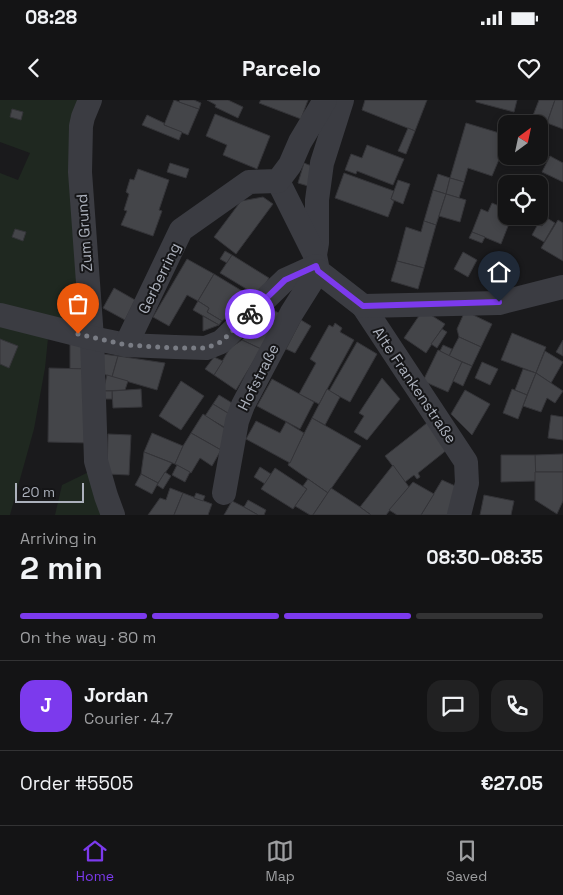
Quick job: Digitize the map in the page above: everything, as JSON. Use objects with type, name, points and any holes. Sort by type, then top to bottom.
[{"type":"street","name":"Zum Grund","points":[[90,100],[81,126],[80,172],[92,338],[96,461],[112,515]]},
{"type":"street","points":[[316,264],[278,181],[290,166],[300,142],[325,100]]},
{"type":"street","points":[[316,264],[317,200],[322,163],[342,100]]},
{"type":"street","name":"Gerberring","points":[[126,345],[182,230],[249,182],[278,181]]},
{"type":"street","points":[[0,315],[126,345],[206,348],[221,342],[285,280],[316,264]]},
{"type":"street","name":"Alte Frankenstraße","points":[[316,264],[363,306],[466,462],[467,483],[459,515]]},
{"type":"street","name":"Hofstraße","points":[[224,493],[237,421],[242,405],[316,264]]},
{"type":"street","points":[[363,306],[499,302],[563,287]]},
{"type":"shaded area","points":[[0,100],[90,100],[92,338],[49,328],[45,368],[34,429],[10,515],[0,515],[0,173],[18,180],[30,153],[0,142]]},
{"type":"shaded area","points":[[99,467],[113,515],[55,515],[62,485]]},
{"type":"building","points":[[174,100],[199,109],[188,135],[164,125]]},
{"type":"building","points":[[180,100],[194,100],[201,103],[199,109],[179,102]]},
{"type":"building","points":[[207,100],[228,100],[243,107],[238,118],[215,107],[216,105]]},
{"type":"building","points":[[261,100],[308,100],[301,119],[259,103]]},
{"type":"building","points":[[365,100],[427,100],[415,131],[362,110]]},
{"type":"building","points":[[476,100],[517,100],[514,112],[476,102]]},
{"type":"building","points":[[539,100],[555,100],[548,120],[548,115],[533,115]]},
{"type":"building","points":[[555,100],[563,100],[563,129],[548,123]]},
{"type":"building","points":[[12,109],[23,112],[21,120],[10,117]]},
{"type":"building","points":[[215,114],[270,136],[257,169],[223,155],[227,145],[206,136]]},
{"type":"building","points":[[147,115],[164,123],[164,125],[182,132],[179,140],[142,125]]},
{"type":"building","points":[[466,123],[498,133],[498,162],[492,176],[468,168],[464,182],[450,178]]},
{"type":"building","points":[[408,128],[415,131],[406,154],[398,151]]},
{"type":"building","points":[[367,145],[404,159],[393,185],[357,171],[356,174],[345,170],[351,154],[362,158]]},
{"type":"building","points":[[550,156],[563,163],[563,182],[542,172],[546,165],[548,165]]},
{"type":"building","points":[[170,163],[189,169],[186,178],[167,172]]},
{"type":"building","points":[[304,163],[314,167],[308,186],[298,183]]},
{"type":"building","points":[[138,169],[169,180],[159,210],[162,211],[153,236],[121,225],[127,211],[124,210],[129,194],[126,192],[130,179],[134,180]]},
{"type":"building","points":[[344,173],[394,191],[391,199],[394,201],[388,217],[335,198]]},
{"type":"building","points":[[438,174],[450,178],[446,194],[433,190]]},
{"type":"building","points":[[450,178],[464,182],[459,198],[446,194]]},
{"type":"building","points":[[398,180],[410,184],[403,204],[391,199]]},
{"type":"building","points":[[433,190],[446,194],[436,225],[424,221]]},
{"type":"building","points":[[446,194],[466,200],[460,222],[439,216]]},
{"type":"building","points":[[263,197],[273,204],[236,254],[214,237],[241,201]]},
{"type":"building","points":[[492,203],[498,206],[498,225],[508,225],[501,244],[472,232],[481,209],[488,212]]},
{"type":"building","points":[[548,219],[555,223],[544,242],[532,235],[537,225],[548,225]]},
{"type":"building","points":[[558,220],[563,223],[563,261],[541,248]]},
{"type":"building","points":[[424,221],[436,225],[424,268],[397,261],[406,227],[421,232]]},
{"type":"building","points":[[15,229],[26,232],[23,241],[12,237]]},
{"type":"building","points":[[472,232],[485,237],[482,243],[469,238]]},
{"type":"building","points":[[225,251],[232,255],[227,263],[220,259]]},
{"type":"building","points":[[463,252],[477,260],[468,277],[454,269]]},
{"type":"building","points":[[232,255],[269,278],[258,296],[220,273]]},
{"type":"building","points":[[187,259],[214,274],[198,301],[187,295],[169,326],[153,317]]},
{"type":"building","points":[[397,261],[424,268],[418,289],[391,281]]},
{"type":"building","points":[[214,274],[252,297],[222,321],[207,312],[209,308],[198,301]]},
{"type":"building","points":[[114,288],[135,300],[125,320],[103,308]]},
{"type":"building","points":[[198,301],[209,308],[207,312],[222,321],[219,325],[193,310]]},
{"type":"building","points":[[270,308],[280,314],[261,349],[242,340]]},
{"type":"building","points":[[423,310],[445,324],[426,353],[404,338]]},
{"type":"building","points":[[465,311],[492,324],[481,347],[459,337],[457,329]]},
{"type":"building","points":[[203,316],[219,325],[203,331]]},
{"type":"building","points":[[301,320],[311,326],[295,353],[286,349]]},
{"type":"building","points":[[335,323],[342,328],[340,332],[354,340],[319,404],[299,394],[316,363],[310,359],[329,325],[333,327]]},
{"type":"building","points":[[442,329],[447,332],[437,348],[431,344]]},
{"type":"building","points":[[512,333],[546,347],[536,373],[501,360]]},
{"type":"building","points":[[459,337],[481,347],[472,366],[449,356]]},
{"type":"building","points":[[0,339],[18,346],[9,368],[0,364]]},
{"type":"building","points":[[242,340],[261,349],[236,390],[214,375],[230,348]]},
{"type":"building","points":[[563,340],[563,356],[556,352]]},
{"type":"building","points":[[88,341],[89,369],[70,369],[70,342]]},
{"type":"building","points":[[357,342],[377,354],[350,402],[329,391]]},
{"type":"building","points":[[443,345],[452,349],[449,356],[440,351]]},
{"type":"building","points":[[438,350],[462,362],[448,392],[423,381]]},
{"type":"building","points":[[545,351],[563,362],[551,383],[536,373]]},
{"type":"building","points":[[103,354],[118,356],[112,377],[98,372]]},
{"type":"building","points":[[118,356],[165,363],[157,390],[112,377]]},
{"type":"building","points":[[214,357],[223,361],[214,375],[205,369]]},
{"type":"building","points":[[462,362],[472,366],[463,386],[453,381]]},
{"type":"building","points":[[482,362],[498,369],[490,385],[475,378]]},
{"type":"building","points":[[49,368],[89,369],[90,443],[48,442]]},
{"type":"building","points":[[523,369],[536,373],[527,395],[515,390]]},
{"type":"building","points":[[536,373],[563,391],[555,403],[547,398],[541,412],[523,406]]},
{"type":"building","points":[[107,375],[128,381],[125,390],[103,391]]},
{"type":"building","points":[[382,378],[400,399],[367,440],[354,432],[364,416],[359,413]]},
{"type":"building","points":[[272,379],[314,402],[300,429],[257,406]]},
{"type":"building","points":[[181,381],[204,396],[181,430],[159,416]]},
{"type":"building","points":[[141,389],[142,407],[113,408],[112,391]]},
{"type":"building","points":[[327,389],[340,397],[325,425],[312,418]]},
{"type":"building","points":[[512,389],[527,395],[518,419],[503,413]]},
{"type":"building","points":[[465,390],[490,404],[472,435],[451,414]]},
{"type":"building","points":[[103,391],[112,391],[112,399],[104,399]]},
{"type":"building","points":[[219,395],[237,406],[231,415],[213,404]]},
{"type":"building","points":[[213,404],[231,415],[224,427],[205,416]]},
{"type":"building","points":[[203,414],[232,433],[221,450],[191,433]]},
{"type":"building","points":[[551,415],[563,417],[563,440],[548,438]]},
{"type":"building","points":[[312,418],[361,446],[328,493],[288,465]]},
{"type":"building","points":[[256,421],[280,433],[286,422],[304,433],[290,463],[246,439]]},
{"type":"building","points":[[427,423],[448,449],[418,473],[420,477],[417,479],[414,475],[405,482],[385,456]]},
{"type":"building","points":[[152,433],[183,446],[175,464],[144,452]]},
{"type":"building","points":[[191,433],[221,450],[212,466],[200,458],[191,473],[175,464]]},
{"type":"building","points":[[108,434],[131,435],[129,475],[107,474]]},
{"type":"building","points":[[144,452],[172,463],[158,483],[141,474]]},
{"type":"building","points":[[563,454],[563,472],[535,472],[535,455]]},
{"type":"building","points":[[501,455],[535,455],[536,481],[501,482]]},
{"type":"building","points":[[177,465],[190,472],[185,482],[172,475]]},
{"type":"building","points":[[393,465],[409,487],[386,515],[371,515],[360,507]]},
{"type":"building","points":[[260,467],[271,474],[265,484],[254,477]]},
{"type":"building","points":[[275,468],[307,489],[293,509],[261,489]]},
{"type":"building","points":[[165,472],[171,476],[163,489],[157,485]]},
{"type":"building","points":[[535,472],[563,472],[563,501],[557,514],[535,500]]},
{"type":"building","points":[[141,474],[158,483],[152,494],[135,485]]},
{"type":"building","points":[[308,479],[328,493],[313,515],[295,506],[307,489],[303,486]]},
{"type":"building","points":[[442,480],[462,489],[452,515],[421,515]]},
{"type":"building","points":[[413,482],[434,494],[421,515],[397,515],[389,510]]},
{"type":"building","points":[[170,488],[183,493],[174,515],[148,515],[160,498],[166,500]]},
{"type":"building","points":[[331,488],[360,507],[371,515],[313,515]]},
{"type":"building","points":[[183,493],[212,504],[208,515],[174,515]]},
{"type":"building","points":[[196,493],[205,496],[203,501],[194,498]]},
{"type":"building","points":[[484,495],[514,501],[511,515],[480,515]]},
{"type":"building","points":[[248,500],[266,510],[264,515],[258,515],[244,507]]},
{"type":"building","points":[[232,501],[244,507],[258,515],[224,515]]},
{"type":"way so far","points":[[78,334],[126,345],[206,348],[221,342],[250,314]]},
{"type":"route","points":[[250,314],[285,280],[316,266],[318,271],[363,306],[499,302]]}]
